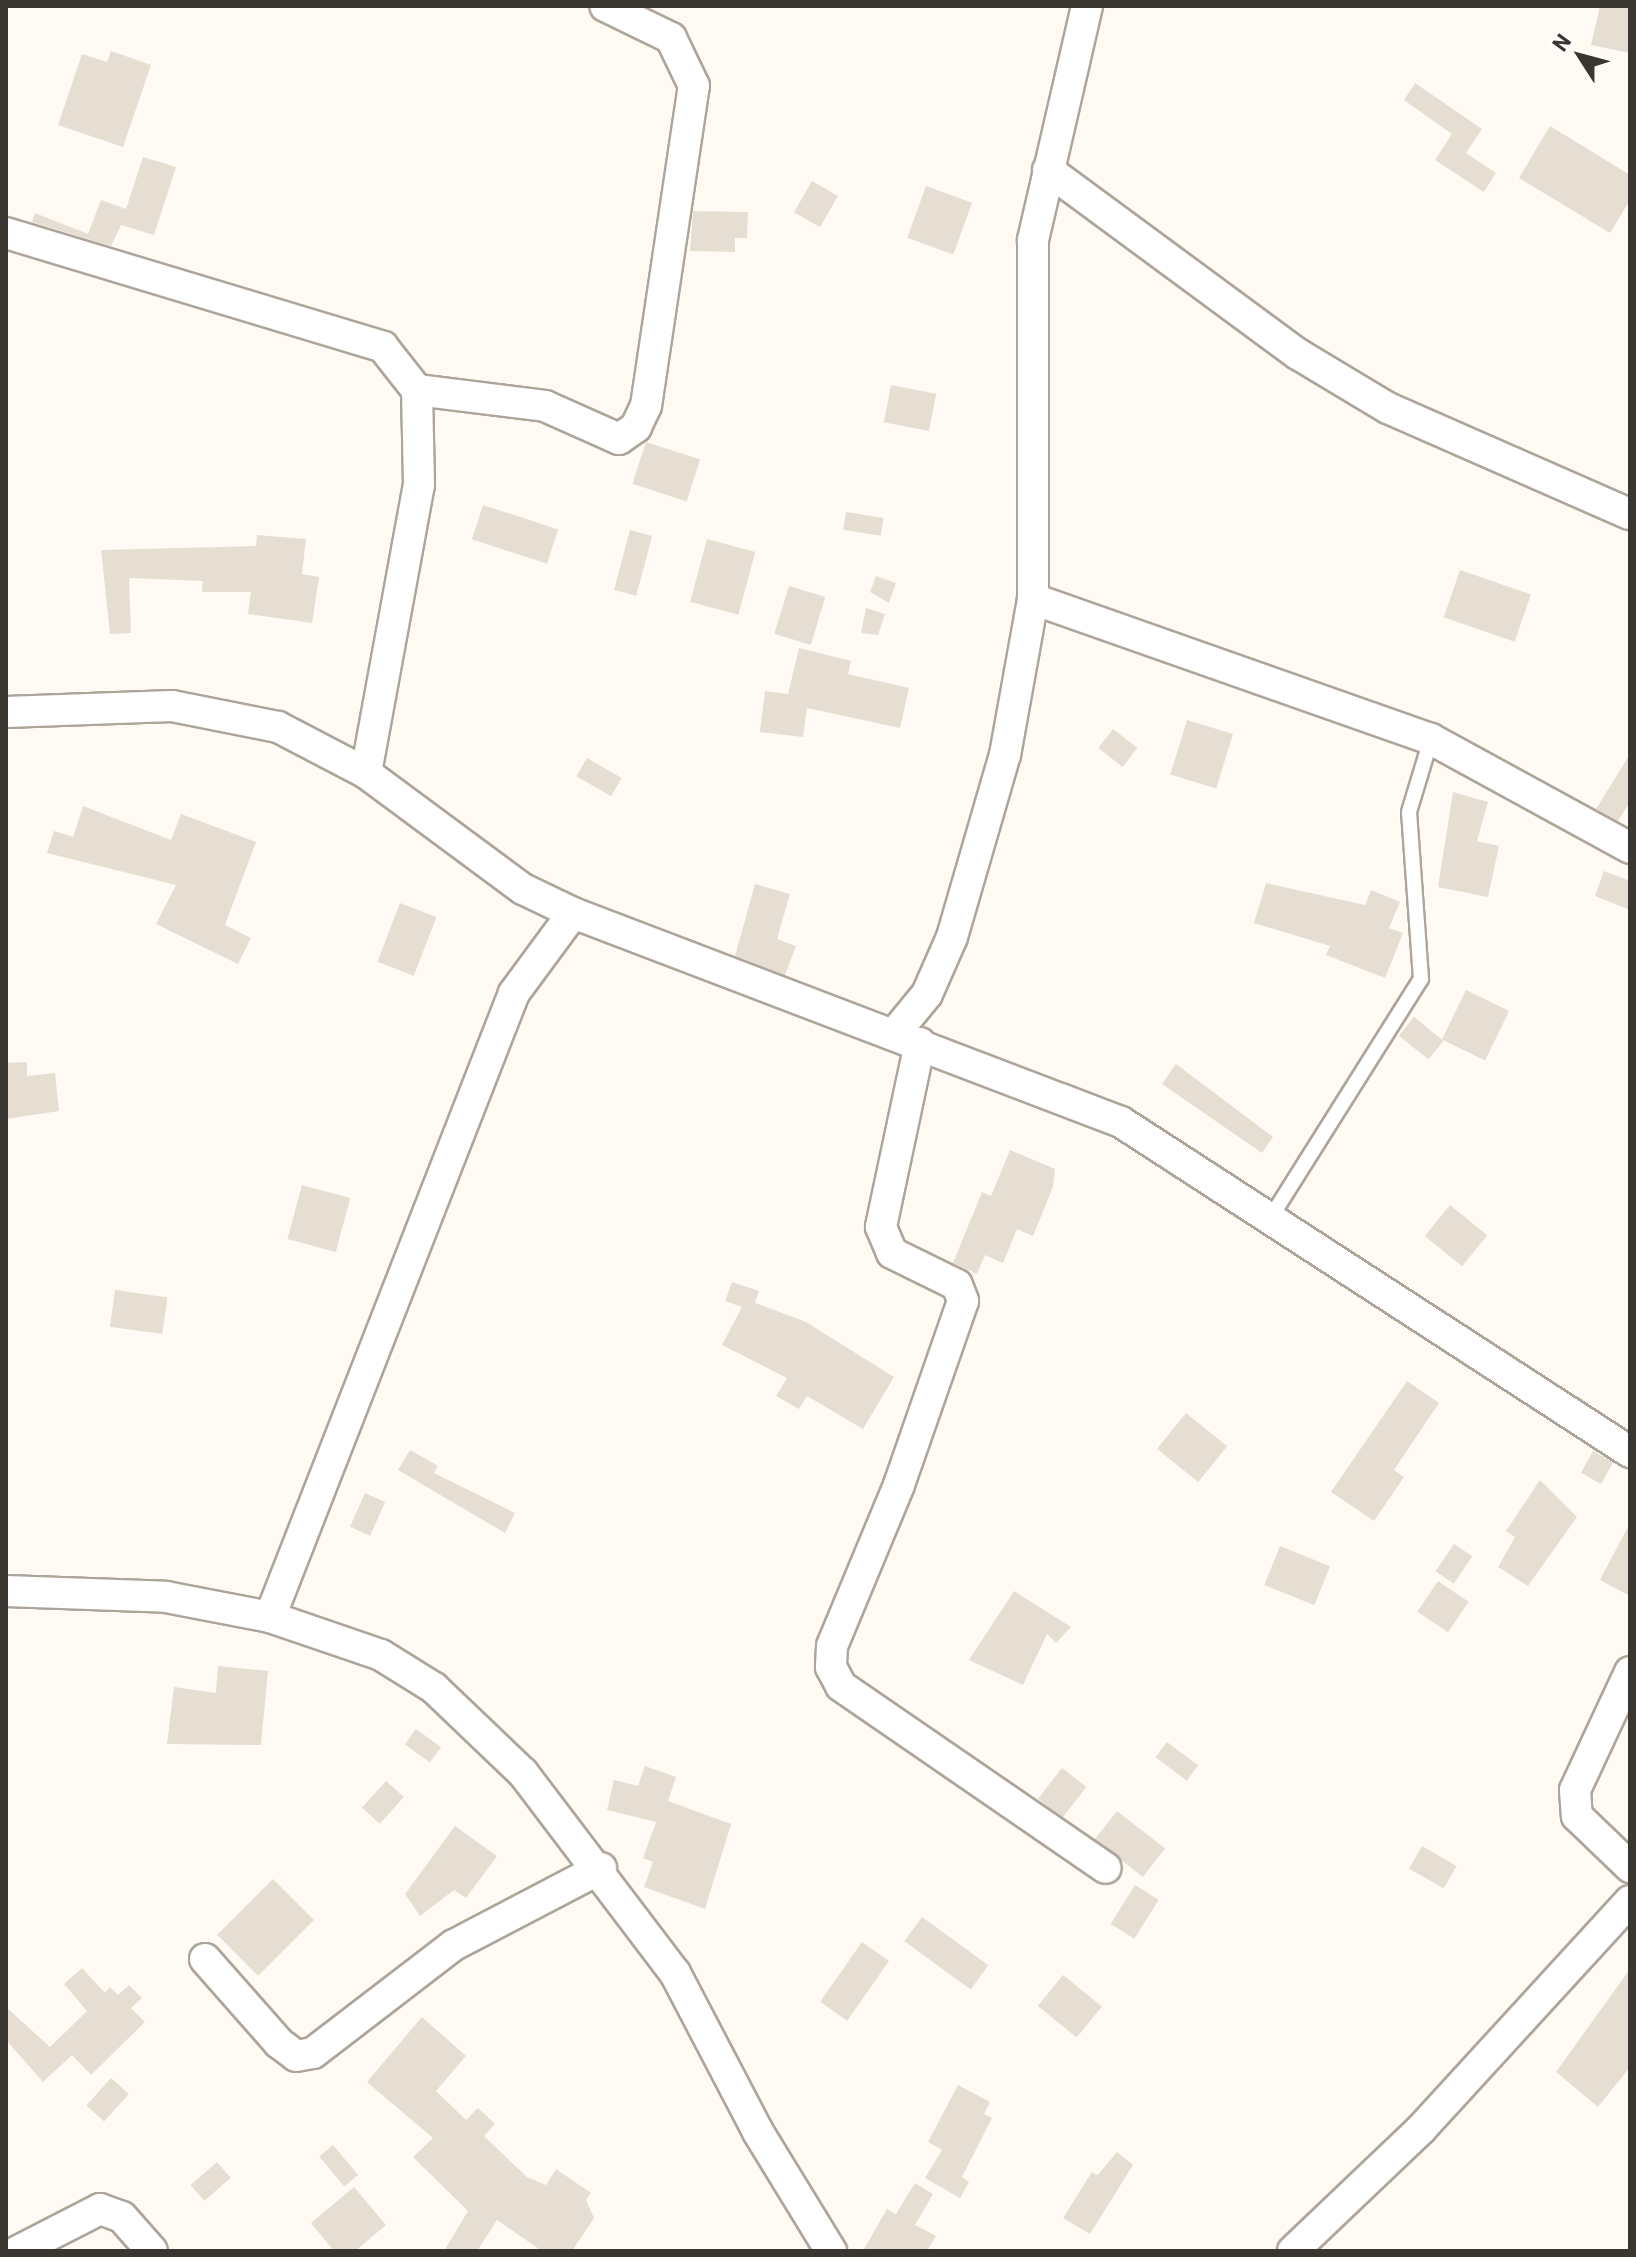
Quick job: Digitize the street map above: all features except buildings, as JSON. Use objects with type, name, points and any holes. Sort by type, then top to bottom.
[{"type":"street","points":[[417,390],[545,406],[619,439],[636,427],[646,406],[694,86],[671,38],[605,6]]},
{"type":"street","points":[[1087,6],[1033,240],[1033,599],[982,852],[908,1038],[881,1227],[892,1253],[957,1285],[963,1301],[905,1471],[832,1646],[831,1667],[841,1686],[1106,1868]]},
{"type":"street","points":[[1048,170],[1298,354],[1388,408],[1630,514]]},
{"type":"street","points":[[6,233],[383,347],[417,390],[419,485],[366,773]]},
{"type":"street","points":[[1033,599],[1431,739],[1630,848]]},
{"type":"street","points":[[6,712],[172,706],[233,714],[278,727],[366,773],[523,889],[573,913],[908,1038],[1121,1122],[1630,1452]]},
{"type":"street","points":[[270,1617],[514,993],[573,913]]},
{"type":"street","points":[[6,1591],[166,1597],[270,1617],[381,1655],[434,1688],[523,1773],[601,1868],[675,1973],[771,2156],[831,2251]]},
{"type":"street","points":[[1630,1672],[1575,1790],[1577,1816],[1630,1867]]},
{"type":"street","points":[[205,1959],[279,2043],[296,2056],[313,2053],[454,1945],[601,1868]]},
{"type":"street","points":[[1293,2251],[1421,2129],[1630,1901]]},
{"type":"street","points":[[18,2251],[100,2209],[122,2217],[152,2251]]},
{"type":"lane","points":[[1271,1217],[1421,979],[1409,812],[1431,739]]}]
